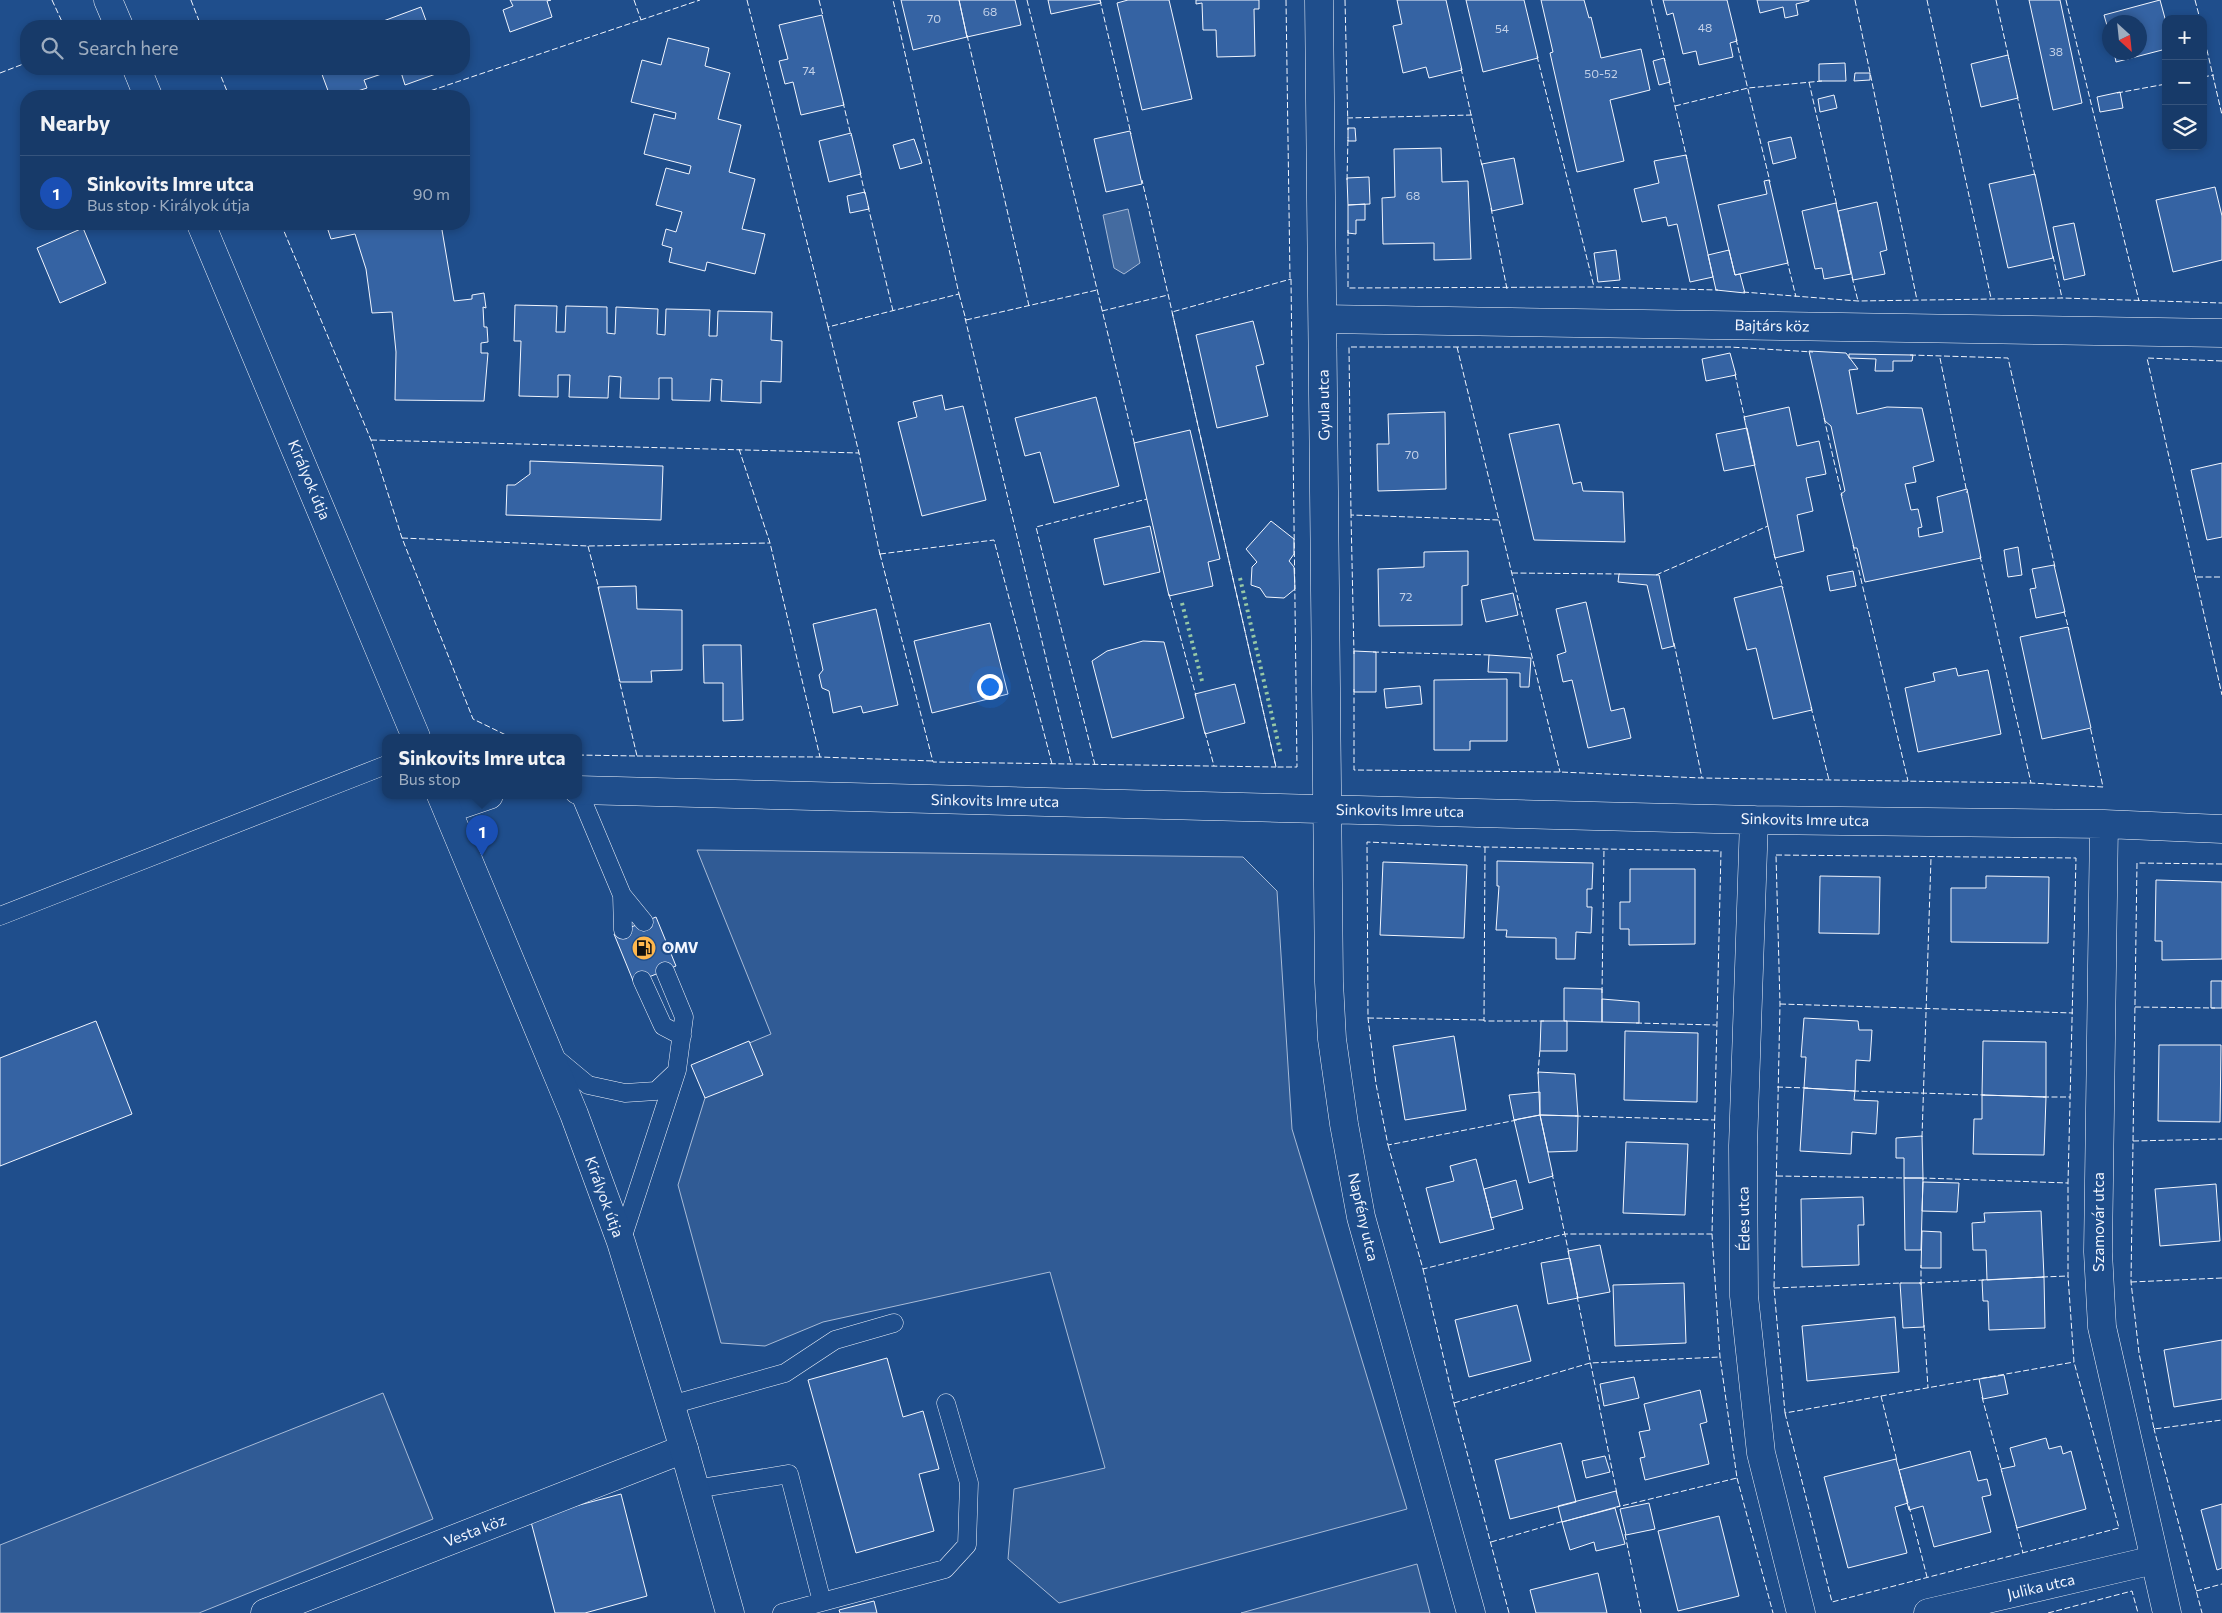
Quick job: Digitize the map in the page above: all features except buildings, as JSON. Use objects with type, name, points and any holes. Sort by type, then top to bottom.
[{"type":"street","points":[[108,0],[116,20]]},
{"type":"street","name":"Gyula utca","points":[[1319,0],[1329,809]]},
{"type":"street","points":[[139,75],[146,90]]},
{"type":"street","name":"Királyok útja","points":[[204,230],[415,734]]},
{"type":"street","name":"Bajtárs köz","points":[[1323,319],[2222,333]]},
{"type":"street","name":"Sinkovits Imre utca","points":[[582,790],[1754,820],[2104,824],[2222,829]]},
{"type":"street","points":[[444,802],[463,799]]},
{"type":"street","name":"Királyok útja","points":[[444,802],[574,1114],[621,1242],[671,1405],[730,1613]]},
{"type":"street","name":"Napfény utca","points":[[1329,809],[1329,982],[1332,1039],[1344,1124],[1361,1217],[1471,1613]]},
{"type":"street","name":"Édes utca","points":[[1754,820],[1743,1146],[1744,1296],[1761,1453],[1801,1613]]},
{"type":"street","name":"Szamovár utca","points":[[2104,824],[2098,1252],[2102,1326],[2167,1613]]},
{"type":"street","name":"Vesta köz","points":[[265,1613],[684,1450]]},
{"type":"street","name":"Julika utca","points":[[1928,1613],[2154,1560]]},
{"type":"lane","points":[[0,916],[382,767]]},
{"type":"lane","points":[[582,799],[622,895],[644,922]]},
{"type":"lane","points":[[622,895],[623,930]]},
{"type":"lane","points":[[621,1242],[677,1070],[684,1017],[665,970]]},
{"type":"lane","points":[[642,980],[663,1026],[682,1036]]},
{"type":"lane","points":[[548,1052],[588,1085],[625,1093],[656,1091],[677,1070]]},
{"type":"lane","points":[[671,1405],[785,1373],[835,1340],[894,1323]]},
{"type":"lane","points":[[782,1613],[945,1569],[967,1545],[969,1483],[946,1403]]},
{"type":"lane","points":[[695,1489],[788,1474],[822,1602]]},
{"type":"shaded area","points":[[1128,209],[1140,263],[1124,274],[1114,268],[1103,215]]},
{"type":"shaded area","points":[[697,850],[1243,857],[1277,891],[1292,1129],[1407,1509],[1059,1603],[1008,1559],[1014,1489],[1105,1468],[1050,1272],[823,1322],[765,1346],[721,1343],[678,1185],[718,1056],[771,1034]]},
{"type":"shaded area","points":[[383,1393],[433,1519],[199,1613],[0,1613],[0,1545]]},
{"type":"shaded area","points":[[1417,1564],[1430,1613],[1241,1613]]},
{"type":"hedge","points":[[1240,578],[1281,755]]},
{"type":"hedge","points":[[1182,603],[1202,681]]},
{"type":"fence","points":[[52,0],[61,20]]},
{"type":"fence","points":[[191,0],[199,20]]},
{"type":"fence","points":[[634,0],[641,20]]},
{"type":"fence","points":[[433,90],[700,0]]},
{"type":"fence","points":[[747,0],[828,327],[830,327]]},
{"type":"fence","points":[[819,0],[823,16]]},
{"type":"fence","points":[[880,555],[859,453],[828,327],[959,294],[893,0]]},
{"type":"fence","points":[[1027,0],[1135,446]]},
{"type":"fence","points":[[1100,0],[1131,134]]},
{"type":"fence","points":[[1286,0],[1290,279]]},
{"type":"fence","points":[[1345,0],[1348,130]]},
{"type":"fence","points":[[1651,0],[1665,61]]},
{"type":"fence","points":[[1855,0],[1917,300]]},
{"type":"fence","points":[[1927,0],[1991,298]]},
{"type":"fence","points":[[1996,0],[2009,59]]},
{"type":"fence","points":[[2066,0],[2139,301]]},
{"type":"fence","points":[[2195,0],[2199,15]]},
{"type":"fence","points":[[967,35],[1029,306]]},
{"type":"fence","points":[[1736,39],[1770,182]]},
{"type":"fence","points":[[2207,50],[2222,115]]},
{"type":"fence","points":[[1537,56],[1594,287]]},
{"type":"fence","points":[[0,73],[20,65]]},
{"type":"fence","points":[[1461,68],[1482,166]]},
{"type":"fence","points":[[220,75],[227,90]]},
{"type":"fence","points":[[2207,76],[2214,75]]},
{"type":"fence","points":[[1669,80],[1687,159]]},
{"type":"fence","points":[[1675,106],[1748,88],[1822,81]]},
{"type":"fence","points":[[1809,82],[1837,206]]},
{"type":"fence","points":[[2117,93],[2162,85]]},
{"type":"fence","points":[[2017,95],[2035,176]]},
{"type":"fence","points":[[843,102],[851,136]]},
{"type":"fence","points":[[1347,118],[1472,115]]},
{"type":"fence","points":[[1347,180],[1348,137]]},
{"type":"fence","points":[[860,172],[865,194]]},
{"type":"fence","points":[[880,554],[933,762],[1276,767],[1142,180]]},
{"type":"fence","points":[[868,206],[893,311]]},
{"type":"fence","points":[[1491,208],[1507,289]]},
{"type":"fence","points":[[284,230],[371,440],[402,538],[473,719],[504,734]]},
{"type":"fence","points":[[1348,230],[1348,288],[1594,287],[1718,290]]},
{"type":"fence","points":[[2053,256],[2062,298]]},
{"type":"fence","points":[[1787,260],[1796,297]]},
{"type":"fence","points":[[1852,277],[1858,301]]},
{"type":"fence","points":[[1291,279],[1297,767],[1276,767],[1172,312],[1291,279]]},
{"type":"fence","points":[[966,320],[1097,290]]},
{"type":"fence","points":[[1743,292],[1858,301],[2062,298],[2222,303]]},
{"type":"fence","points":[[959,294],[966,320]]},
{"type":"fence","points":[[1102,311],[1168,295]]},
{"type":"fence","points":[[965,318],[1071,763]]},
{"type":"fence","points":[[1351,515],[1349,347],[1730,347],[1813,352]]},
{"type":"fence","points":[[1457,347],[1560,772]]},
{"type":"fence","points":[[1910,355],[2008,358],[2055,567]]},
{"type":"fence","points":[[1940,358],[1967,493]]},
{"type":"fence","points":[[2222,361],[2147,358],[2222,695]]},
{"type":"fence","points":[[1735,374],[1745,420]]},
{"type":"fence","points":[[1824,418],[1842,496]]},
{"type":"fence","points":[[371,440],[859,453]]},
{"type":"fence","points":[[739,449],[770,543],[820,757],[933,761]]},
{"type":"fence","points":[[1095,765],[1036,527],[1147,499]]},
{"type":"fence","points":[[1354,654],[1351,515],[1499,520]]},
{"type":"fence","points":[[1656,575],[1768,526]]},
{"type":"fence","points":[[402,538],[588,546],[770,543]]},
{"type":"fence","points":[[880,554],[994,540],[1052,764]]},
{"type":"fence","points":[[1853,545],[1908,781]]},
{"type":"fence","points":[[588,546],[599,589]]},
{"type":"fence","points":[[1774,554],[1783,588]]},
{"type":"fence","points":[[1980,556],[2031,783]]},
{"type":"fence","points":[[1512,573],[1621,574]]},
{"type":"fence","points":[[2197,577],[2222,577]]},
{"type":"fence","points":[[1169,594],[1196,696]]},
{"type":"fence","points":[[2064,611],[2069,630]]},
{"type":"fence","points":[[1674,643],[1702,778]]},
{"type":"fence","points":[[1373,652],[1491,655]]},
{"type":"fence","points":[[582,755],[637,756],[619,679]]},
{"type":"fence","points":[[1354,689],[1354,770],[1560,772],[1702,778],[2031,783],[2103,787],[2090,726]]},
{"type":"fence","points":[[1811,707],[1829,780]]},
{"type":"fence","points":[[1205,732],[1214,766]]},
{"type":"fence","points":[[637,756],[820,757]]},
{"type":"fence","points":[[1517,1120],[1388,1145],[1376,1084],[1368,1018],[1367,842],[1485,847],[1721,851],[1712,1234],[1720,1357],[1737,1478],[1617,1507]]},
{"type":"fence","points":[[1485,847],[1484,1021],[1544,1021]]},
{"type":"fence","points":[[1602,993],[1604,848]]},
{"type":"fence","points":[[1776,855],[2076,858],[2068,1183],[2068,1276],[2074,1362],[1785,1413],[1774,1288],[1780,1004],[1776,855]]},
{"type":"fence","points":[[1922,1137],[1931,858]]},
{"type":"fence","points":[[2222,864],[2137,863],[2131,1282],[2139,1353],[2154,1429],[2222,1420]]},
{"type":"fence","points":[[1780,1004],[2073,1013]]},
{"type":"fence","points":[[2135,1007],[2215,1008]]},
{"type":"fence","points":[[1368,1018],[1484,1020]]},
{"type":"fence","points":[[1636,1023],[1716,1025]]},
{"type":"fence","points":[[1538,1074],[1540,1049]]},
{"type":"fence","points":[[1777,1087],[1808,1088]]},
{"type":"fence","points":[[1853,1091],[1985,1095]]},
{"type":"fence","points":[[2043,1097],[2070,1097]]},
{"type":"fence","points":[[1575,1116],[1715,1120]]},
{"type":"fence","points":[[2133,1141],[2222,1139]]},
{"type":"fence","points":[[1388,1145],[1423,1269],[1565,1234],[1712,1234]]},
{"type":"fence","points":[[1552,1173],[1569,1254]]},
{"type":"fence","points":[[1777,1176],[1906,1178]]},
{"type":"fence","points":[[1923,1180],[1923,1178],[2068,1183]]},
{"type":"fence","points":[[1921,1265],[1921,1285]]},
{"type":"fence","points":[[1423,1269],[1454,1403],[1509,1613]]},
{"type":"fence","points":[[2042,1277],[2068,1276]]},
{"type":"fence","points":[[2131,1282],[2222,1278]]},
{"type":"fence","points":[[1919,1283],[1984,1280]]},
{"type":"fence","points":[[1774,1288],[1902,1283]]},
{"type":"fence","points":[[1577,1296],[1617,1494]]},
{"type":"fence","points":[[1924,1325],[1928,1388]]},
{"type":"fence","points":[[1454,1403],[1590,1363],[1720,1357]]},
{"type":"fence","points":[[1785,1413],[1832,1602],[2119,1528],[2074,1362]]},
{"type":"fence","points":[[1881,1396],[1897,1461]]},
{"type":"fence","points":[[1982,1397],[2002,1472]]},
{"type":"fence","points":[[2155,1428],[2202,1613]]},
{"type":"fence","points":[[1737,1478],[1773,1613]]},
{"type":"fence","points":[[1909,1506],[1927,1577]]},
{"type":"fence","points":[[1491,1542],[1564,1521]]},
{"type":"fence","points":[[2016,1525],[2023,1553]]},
{"type":"fence","points":[[1625,1534],[1641,1613]]},
{"type":"fence","points":[[2196,1591],[2222,1584]]},
{"type":"fence","points":[[2048,1613],[2132,1591],[2138,1613]]},
{"type":"place","name":"Sinkovits Imre utca","points":[[482,856]]},
{"type":"place","name":"OMV","points":[[644,948]]}]
